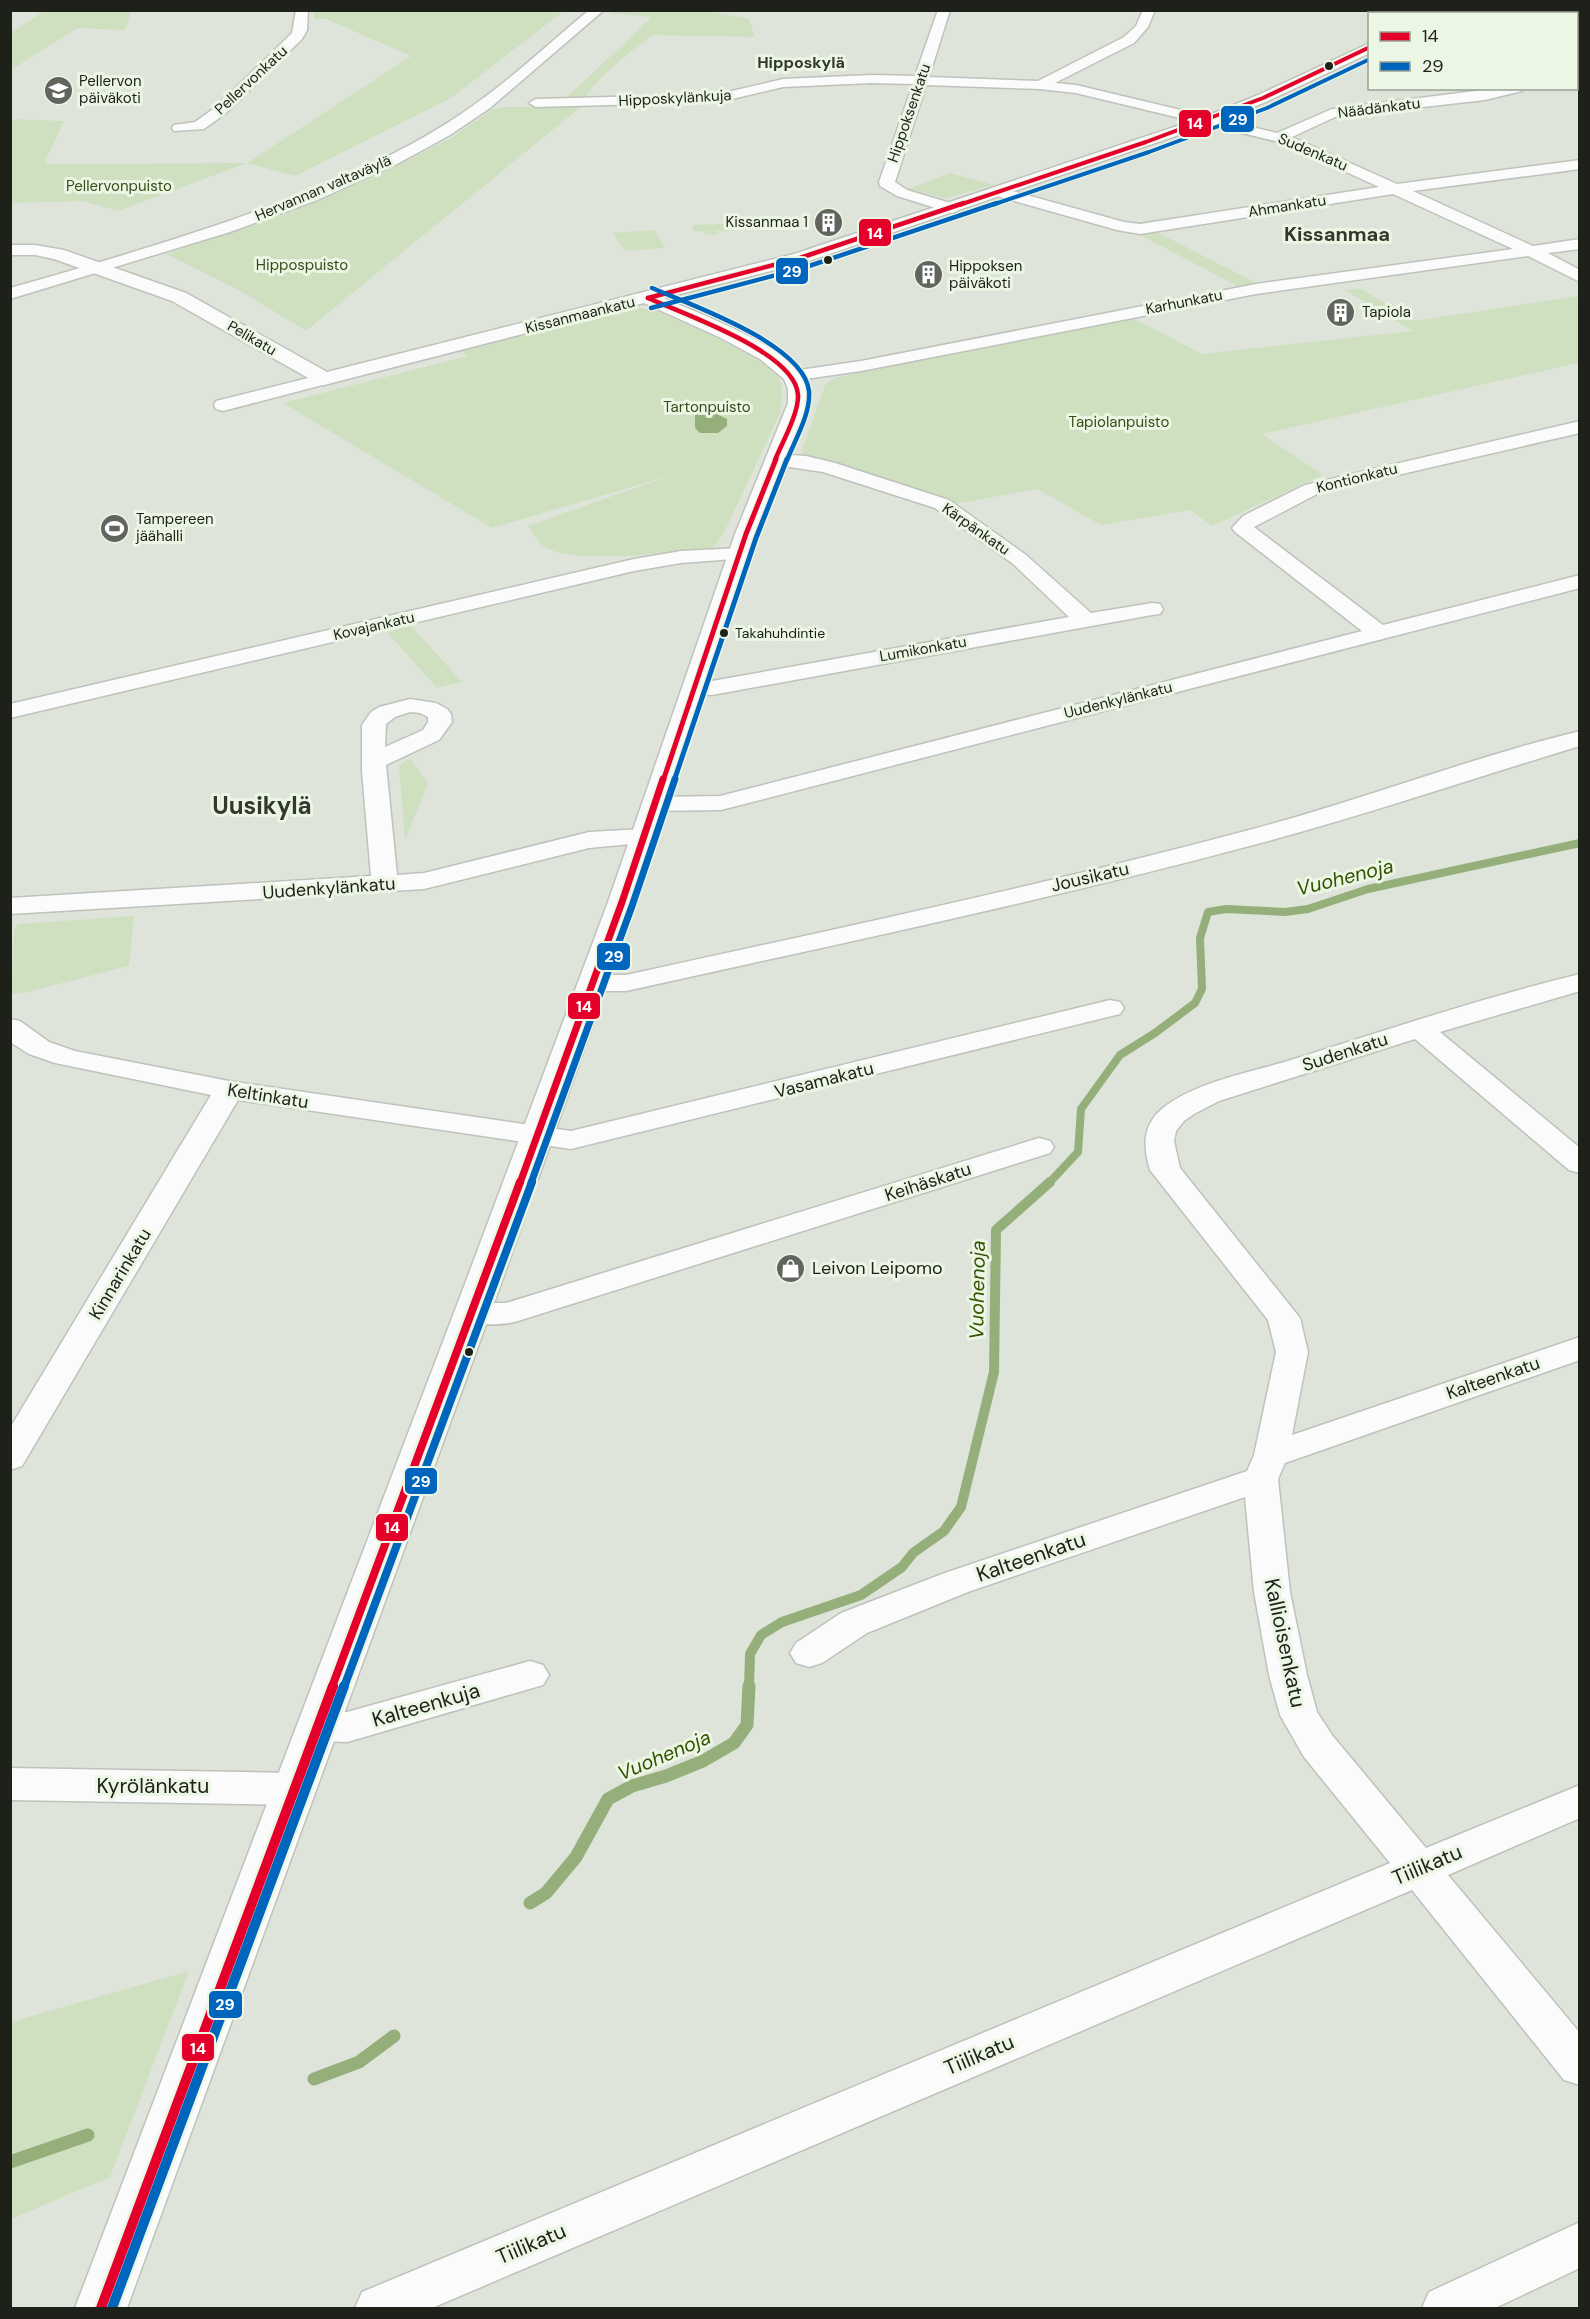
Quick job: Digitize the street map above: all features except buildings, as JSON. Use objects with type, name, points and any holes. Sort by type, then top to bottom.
[{"type":"main road","points":[[541,38],[577,10]]},
{"type":"main road","name":"Hervannan valtaväylä","points":[[118,262],[295,203],[415,148],[485,104],[598,10]]},
{"type":"main road","name":"Kissanmaankatu","points":[[324,380],[800,258],[1209,120],[1263,98],[1368,48]]},
{"type":"main road","name":"Hervannan valtaväylä","points":[[10,294],[249,206],[316,179],[346,164]]},
{"type":"main road","points":[[10,243],[54,244],[98,262]]},
{"type":"main road","points":[[10,250],[48,251],[78,261],[98,262]]},
{"type":"main road","points":[[10,279],[78,261]]},
{"type":"main road","name":"Pelikatu","points":[[98,262],[118,262],[154,279],[179,297],[324,380]]},
{"type":"main road","name":"Pelikatu","points":[[98,262],[179,297]]},
{"type":"main road","points":[[101,2308],[320,1726],[593,983],[740,554],[798,403],[799,393],[792,376],[772,358],[648,298]]},
{"type":"street","name":"Pellervonkatu","points":[[178,128],[199,126],[221,110],[297,36],[301,30],[302,10]]},
{"type":"street","name":"Hippoksenkatu","points":[[944,10],[887,183],[902,193],[952,208]]},
{"type":"street","points":[[1040,85],[1123,44],[1142,27],[1149,10]]},
{"type":"street","name":"Sudenkatu","points":[[921,80],[1040,85],[1076,89],[1280,137],[1529,250],[1580,277]]},
{"type":"street","name":"Hipposkylänkuja","points":[[536,103],[718,98],[783,82],[921,80]]},
{"type":"street","name":"Näädänkatu","points":[[1280,137],[1332,113],[1485,96],[1509,90]]},
{"type":"street","name":"Ahmankatu","points":[[998,192],[1122,227],[1140,229],[1395,189],[1580,164]]},
{"type":"street","name":"Karhunkatu","points":[[792,376],[861,366],[1256,289],[1580,244]]},
{"type":"street","name":"Kissanmaankatu","points":[[223,405],[324,380]]},
{"type":"street","name":"Kontionkatu","points":[[1379,633],[1242,528],[1250,520],[1321,486],[1580,427]]},
{"type":"street","name":"Kärpänkatu","points":[[776,460],[806,462],[828,467],[942,504],[1018,559],[1085,620]]},
{"type":"street","name":"Kovajankatu","points":[[10,711],[633,565],[681,557],[740,554]]},
{"type":"street","name":"Uudenkylänkatu","points":[[10,906],[384,885],[450,876],[590,840],[703,805],[721,803],[1580,581]]},
{"type":"street","name":"Lumikonkatu","points":[[694,688],[712,688],[1152,609]]},
{"type":"street","name":"Jousikatu","points":[[593,983],[626,983],[1211,848],[1358,807],[1580,738]]},
{"type":"street","points":[[374,761],[384,885]]},
{"type":"street","name":"Sudenkatu","points":[[1165,1170],[1158,1150],[1159,1137],[1165,1122],[1187,1105],[1209,1095],[1580,982]]},
{"type":"street","name":"Vasamakatu","points":[[536,1136],[571,1140],[1110,1008]]},
{"type":"street","name":"Keltinkatu","points":[[10,1027],[26,1042],[50,1053],[229,1090],[536,1136]]},
{"type":"street","points":[[1420,1029],[1580,1164]]},
{"type":"street","name":"Kinnarinkatu","points":[[10,1458],[229,1090]]},
{"type":"street","name":"Keihäskatu","points":[[472,1313],[507,1314],[1039,1147]]},
{"type":"street","name":"Kallioisenkatu","points":[[1165,1170],[1284,1318],[1292,1352],[1266,1467],[1272,1592],[1288,1675],[1299,1715],[1318,1746],[1580,2066]]},
{"type":"street","name":"Kalteenkatu","points":[[809,1653],[854,1623],[955,1583],[1580,1348]]},
{"type":"street","name":"Kalteenkuja","points":[[320,1726],[347,1727],[530,1675]]},
{"type":"street","name":"Kyrölänkatu","points":[[10,1784],[295,1789]]},
{"type":"street","name":"Tiilikatu","points":[[379,2308],[1580,1801]]},
{"type":"street","points":[[1446,2308],[1580,2244]]},
{"type":"green space","points":[[44,11],[131,11],[125,30],[77,28],[11,70],[11,33]]},
{"type":"green space","points":[[314,11],[564,11],[451,98],[295,176],[247,163],[411,56],[326,19],[314,19]]},
{"type":"green space","name":"Hippospuisto","points":[[614,11],[708,11],[749,19],[755,37],[652,35],[592,87],[582,106],[306,331],[246,294],[166,254],[292,212],[380,174],[451,138],[493,109],[547,107],[566,98],[650,19],[650,17],[610,13]]},
{"type":"green space","name":"Pellervonpuisto","points":[[11,119],[64,121],[44,164],[247,163],[118,211],[83,201],[11,203]]},
{"type":"green space","points":[[950,173],[994,185],[945,198],[908,189]]},
{"type":"green space","points":[[745,223],[753,226],[747,229],[716,231],[717,235],[705,235],[705,231],[694,232],[692,225]]},
{"type":"green space","points":[[654,230],[665,248],[626,251],[612,233]]},
{"type":"green space","points":[[1155,231],[1258,284],[1241,288],[1138,234]]},
{"type":"green space","name":"Tapiolanpuisto","points":[[1361,289],[1414,321],[1579,296],[1579,363],[1262,434],[1323,475],[1212,526],[1190,510],[1101,525],[1037,489],[955,504],[803,454],[802,450],[825,385],[835,378],[1129,316],[1202,354],[1413,331],[1344,290]]},
{"type":"green space","name":"Tartonpuisto","points":[[635,308],[653,309],[722,340],[759,361],[780,380],[782,392],[780,413],[723,535],[712,548],[627,556],[581,556],[546,548],[528,526],[669,476],[492,528],[283,403],[468,356],[462,351]]},
{"type":"green space","points":[[411,626],[462,682],[437,688],[387,632]]},
{"type":"green space","points":[[410,758],[428,783],[405,840],[399,766]]},
{"type":"green space","points":[[134,916],[129,966],[23,993],[14,994],[11,991],[14,931],[18,924]]},
{"type":"green space","points":[[189,1971],[110,2177],[11,2219],[11,2022]]},
{"type":"shaded area","points":[[695,410],[711,411],[727,419],[727,426],[718,433],[700,433],[695,428]]},
{"type":"waterway","name":"Vuohenoja","points":[[1050,1182],[1078,1152],[1081,1109],[1120,1055],[1155,1033],[1195,1003],[1202,989],[1200,938],[1208,912],[1226,909],[1285,912],[1308,909],[1368,889],[1580,843]]},
{"type":"waterway","name":"Vuohenoja","points":[[749,1687],[750,1654],[761,1635],[782,1622],[861,1595],[902,1567],[913,1553],[944,1531],[961,1507],[994,1372],[996,1230],[1050,1182]]},
{"type":"waterway","name":"Vuohenoja","points":[[530,1903],[546,1893],[576,1857],[608,1799],[632,1786],[666,1776],[703,1761],[734,1743],[747,1725],[749,1686]]},
{"type":"waterway","name":"Vuohenoja","points":[[314,2079],[359,2062],[394,2036]]},
{"type":"waterway","name":"Vuohenoja","points":[[10,2162],[88,2135]]},
{"type":"transit line","name":"14","points":[[648,298],[800,258],[1146,142],[1263,98],[1368,48]]},
{"type":"transit line","name":"29","points":[[651,308],[803,268],[1149,152],[1267,108],[1368,60]]},
{"type":"transit line","name":"29","points":[[112,2308],[494,1285],[632,906],[756,538],[808,406],[806,379],[789,358],[732,323],[652,288]]},
{"type":"transit line","name":"14","points":[[101,2308],[484,1281],[622,902],[746,534],[798,403],[796,382],[780,364],[764,352],[725,331],[648,298]]},
{"type":"place","name":"Pellervon päiväkoti","points":[[58,90]]},
{"type":"place","name":"Kissanmaa 1","points":[[829,222]]},
{"type":"place","name":"Hippoksen päiväkoti","points":[[928,275]]},
{"type":"place","name":"Tapiola","points":[[1341,312]]},
{"type":"place","name":"Tampereen jäähalli","points":[[115,528]]},
{"type":"place","name":"Takahuhdintie","points":[[724,633]]},
{"type":"place","name":"Leivon Leipomo","points":[[791,1268]]},
{"type":"district","name":"Hipposkylä","points":[[801,62]]},
{"type":"district","name":"Kissanmaa","points":[[1337,234]]},
{"type":"district","name":"Uusikylä","points":[[262,805]]}]
